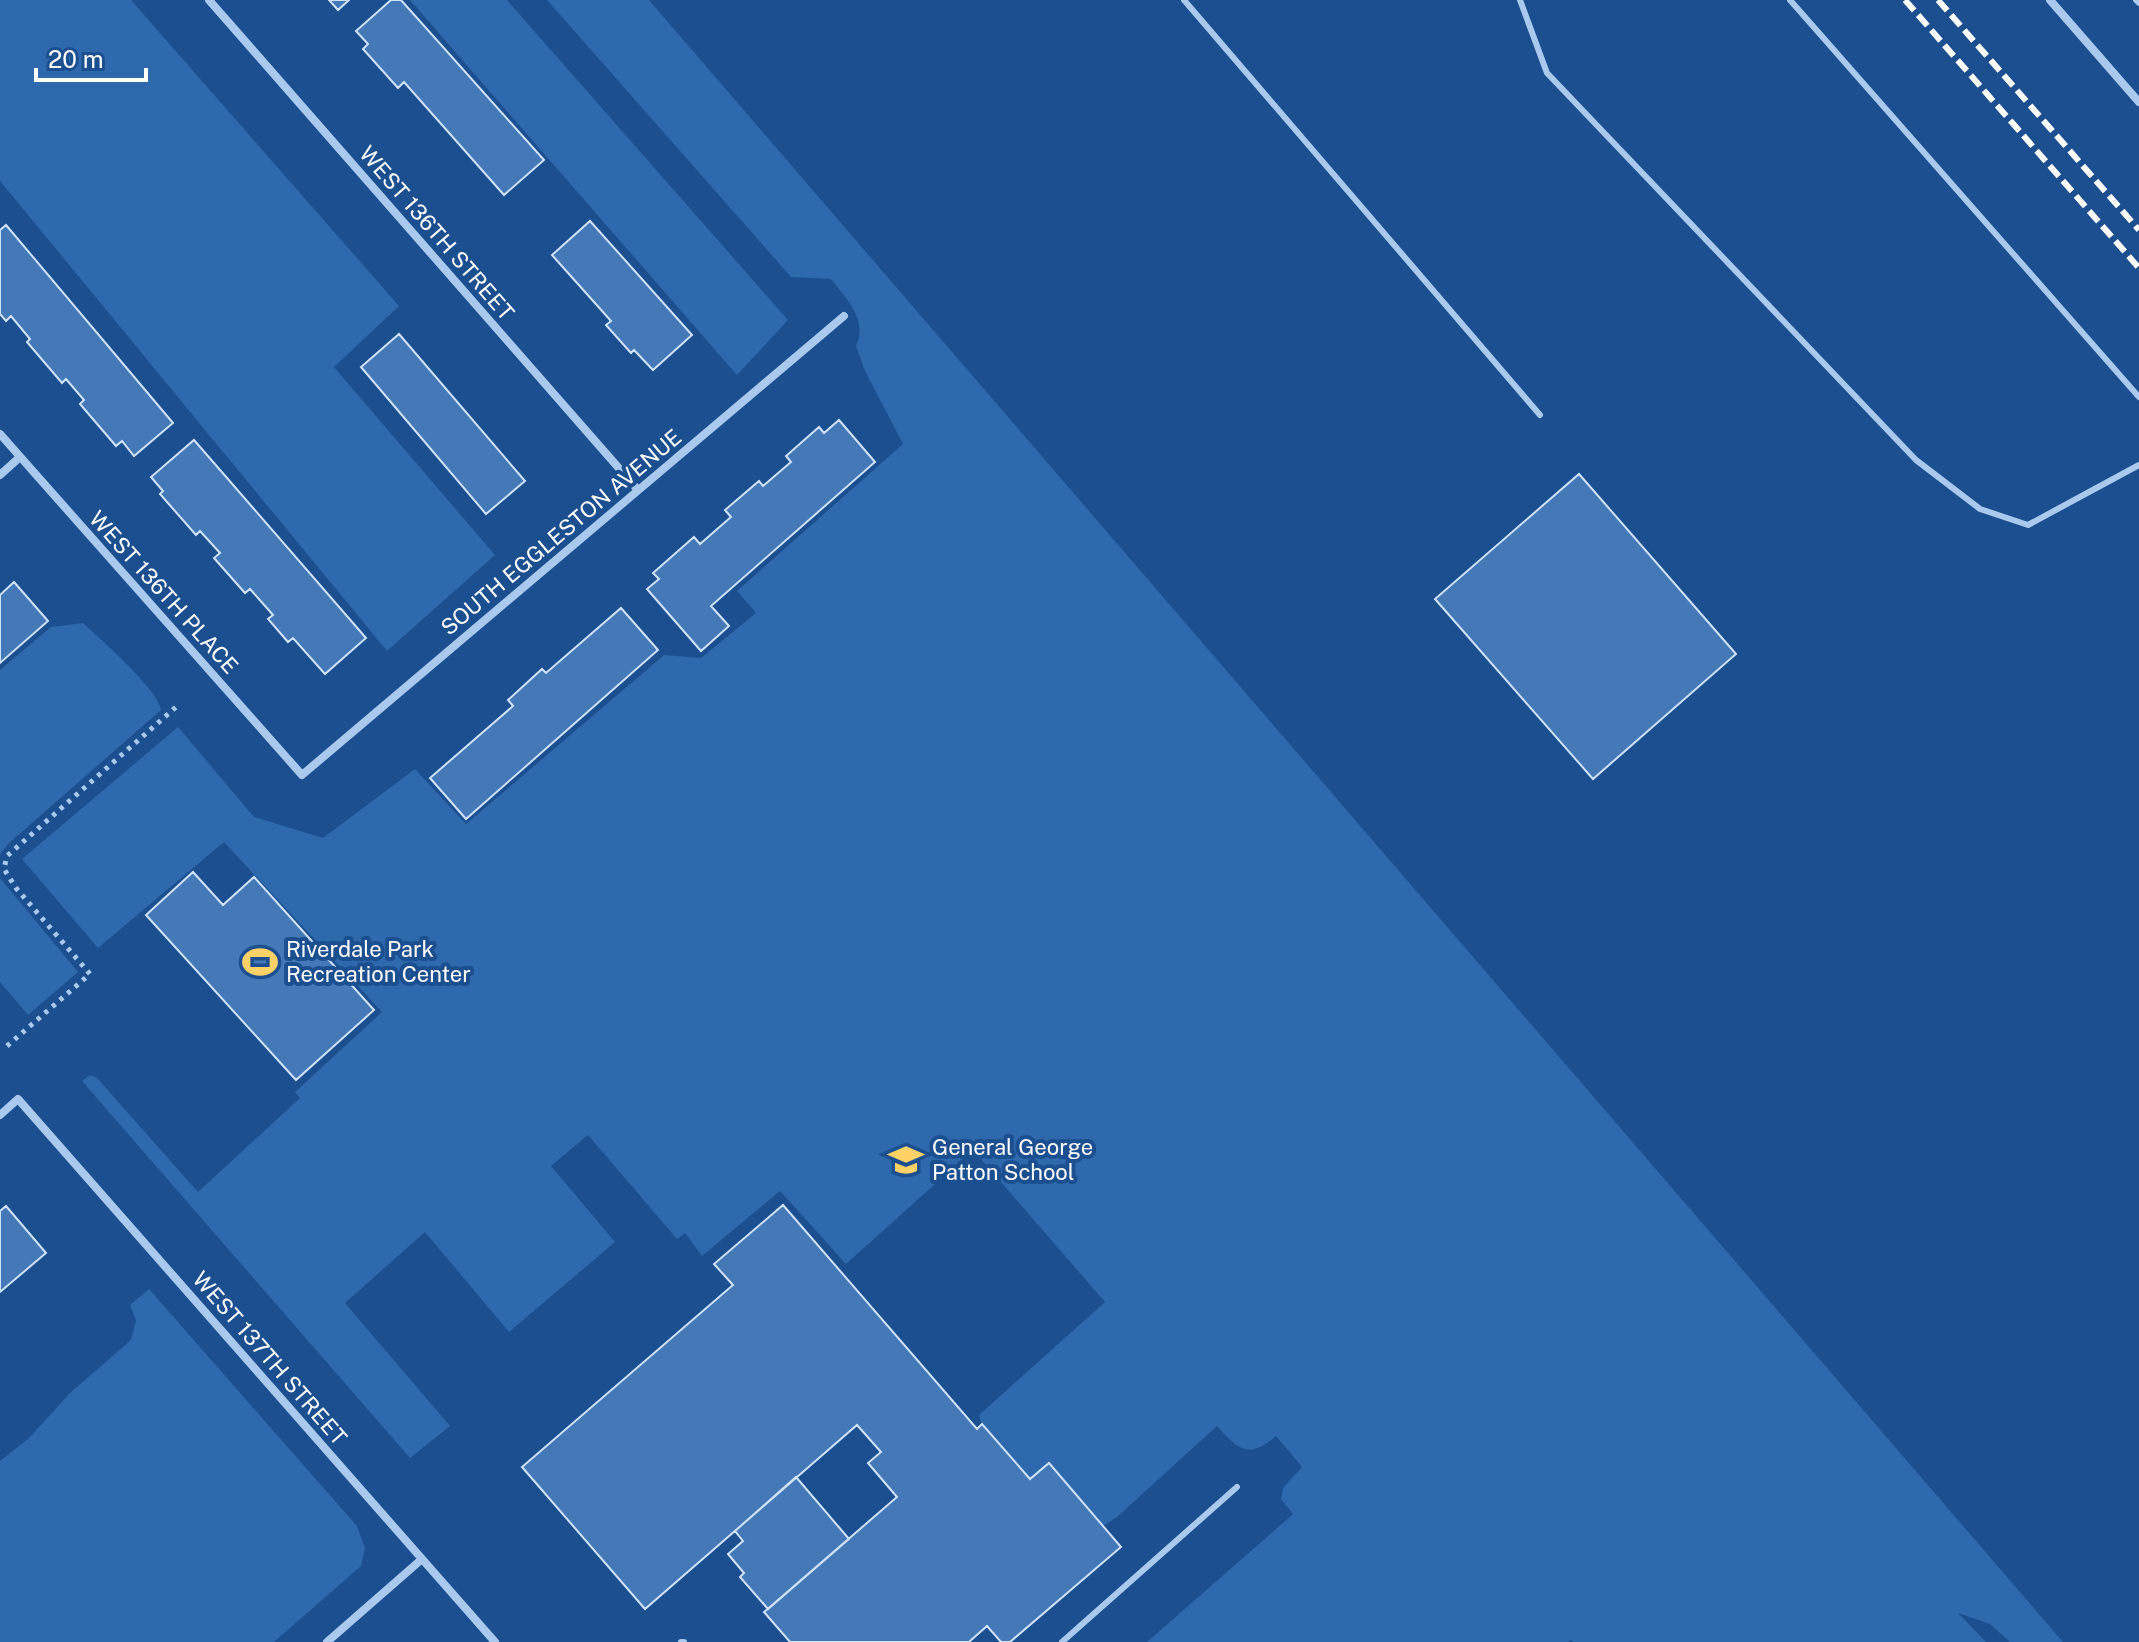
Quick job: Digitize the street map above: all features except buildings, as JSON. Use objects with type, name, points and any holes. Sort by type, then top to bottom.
[{"type":"street","name":"WEST 136TH STREET","points":[[209,0],[638,490]]},
{"type":"street","points":[[2050,0],[2139,102]]},
{"type":"street","name":"SOUTH EGGLESTON AVENUE","points":[[302,775],[844,316]]},
{"type":"street","name":"WEST 136TH PLACE","points":[[0,434],[302,775]]},
{"type":"street","points":[[0,475],[20,457]]},
{"type":"street","name":"WEST 137TH STREET","points":[[0,1115],[18,1099],[495,1642]]},
{"type":"street","points":[[327,1642],[422,1559]]},
{"type":"lane","points":[[1184,0],[1540,415]]},
{"type":"lane","points":[[1520,0],[1547,73],[1916,460],[1980,509],[2028,525],[2139,465]]},
{"type":"lane","points":[[1790,0],[2139,397]]},
{"type":"lane","points":[[1062,1642],[1237,1487]]},
{"type":"path","points":[[7,1046],[90,974],[16,888],[4,869],[7,856],[176,707]]},
{"type":"shaded area","points":[[0,0],[131,0],[399,306],[334,367],[495,555],[387,651],[0,181]]},
{"type":"shaded area","points":[[410,0],[507,0],[788,320],[737,375]]},
{"type":"shaded area","points":[[547,0],[649,0],[2063,1642],[2010,1642],[1990,1624],[1958,1613],[1986,1642],[1147,1642],[1293,1514],[1281,1499],[1283,1488],[1302,1467],[1276,1436],[1258,1448],[1245,1449],[1217,1426],[1117,1517],[1103,1526],[1049,1463],[1030,1479],[982,1424],[979,1415],[1105,1302],[973,1150],[846,1264],[780,1191],[702,1256],[685,1233],[677,1239],[588,1135],[551,1166],[615,1242],[509,1332],[425,1232],[345,1303],[450,1426],[410,1458],[82,1081],[90,1075],[97,1078],[198,1192],[300,1098],[295,1092],[382,1012],[224,842],[98,948],[22,859],[178,727],[254,817],[323,838],[415,769],[466,824],[664,655],[701,658],[756,613],[737,591],[903,444],[865,371],[856,346],[858,318],[831,279],[791,277]]},
{"type":"shaded area","points":[[83,623],[140,678],[158,701],[161,710],[8,844],[0,855],[0,670],[51,627]]},
{"type":"shaded area","points":[[0,878],[78,972],[28,1015],[0,982]]},
{"type":"shaded area","points":[[149,1289],[357,1526],[365,1548],[361,1566],[274,1642],[0,1642],[0,1461],[28,1439],[70,1393],[131,1340],[136,1320],[130,1305]]},
{"type":"railway","points":[[1905,0],[2139,268]]},
{"type":"railway","points":[[1938,0],[2139,230]]},
{"type":"place","name":"Riverdale Park Recreation Center","points":[[260,962]]},
{"type":"place","name":"General George Patton School","points":[[906,1160]]}]
